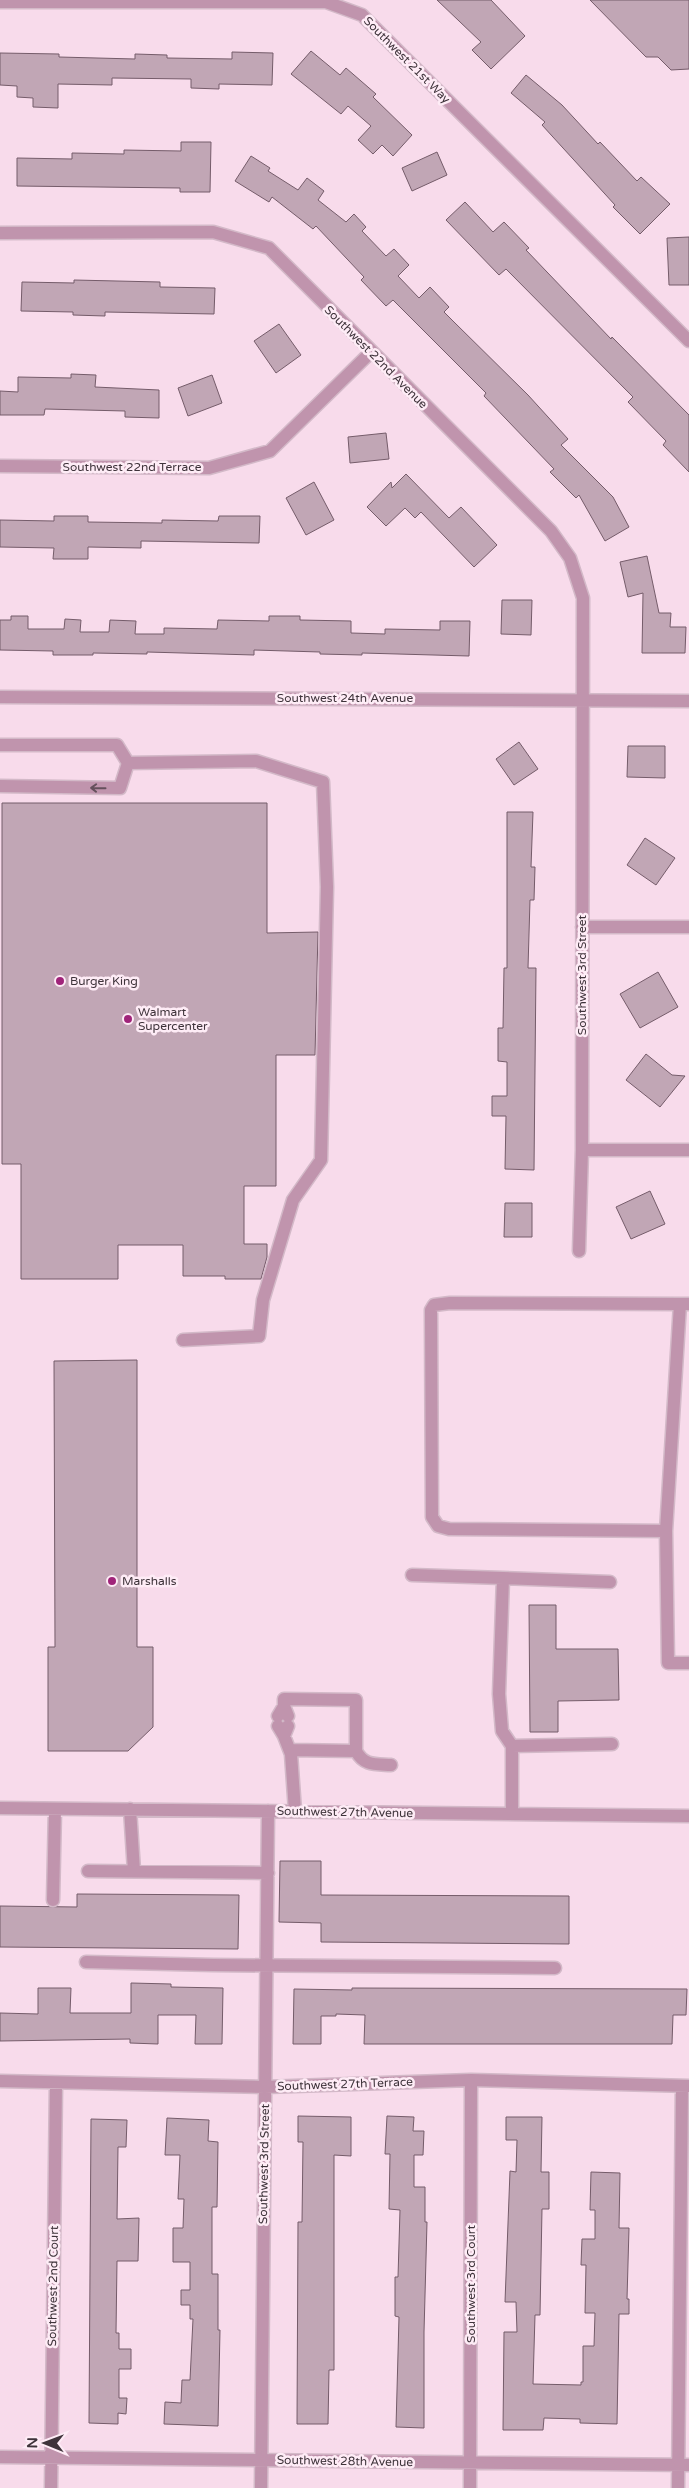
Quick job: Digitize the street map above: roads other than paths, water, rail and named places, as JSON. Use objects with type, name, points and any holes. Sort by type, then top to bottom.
[{"type":"street","name":"Southwest 21st Way","points":[[0,2],[326,2],[362,15],[689,342]]},
{"type":"street","name":"Southwest 22nd Avenue","points":[[0,233],[213,232],[269,248],[551,530],[570,558],[583,598],[583,700]]},
{"type":"street","name":"Southwest 22nd Terrace","points":[[0,466],[209,468],[270,451],[371,352]]},
{"type":"street","name":"Southwest 24th Avenue","points":[[0,697],[689,701]]},
{"type":"street","name":"Southwest 3rd Street","points":[[579,1251],[582,1150],[583,700]]},
{"type":"street","points":[[0,745],[118,745],[128,763],[120,788],[0,786]]},
{"type":"street","points":[[128,763],[256,761],[323,782],[328,887],[321,1160],[293,1200],[264,1300],[259,1336],[183,1340]]},
{"type":"street","points":[[582,927],[689,927]]},
{"type":"street","points":[[582,1150],[689,1150]]},
{"type":"street","points":[[666,1530],[449,1529],[438,1526],[432,1517],[431,1310],[434,1305],[684,1304],[666,1530],[668,1663],[689,1663]]},
{"type":"street","points":[[412,1576],[610,1582]]},
{"type":"street","points":[[503,1578],[499,1694],[502,1731],[512,1746],[512,1814]]},
{"type":"street","points":[[295,1811],[290,1750],[283,1721],[284,1699],[356,1700],[356,1751],[362,1761],[371,1764],[391,1765]]},
{"type":"street","points":[[512,1746],[612,1744]]},
{"type":"street","points":[[290,1750],[356,1751]]},
{"type":"street","name":"Southwest 27th Avenue","points":[[0,1808],[689,1816]]},
{"type":"street","points":[[53,1900],[55,1808]]},
{"type":"street","points":[[130,1809],[134,1871]]},
{"type":"street","name":"Southwest 3rd Street","points":[[261,2488],[268,1811]]},
{"type":"street","points":[[88,1871],[268,1872]]},
{"type":"street","points":[[86,1962],[267,1966],[555,1968]]},
{"type":"street","name":"Southwest 27th Terrace","points":[[0,2082],[265,2086],[471,2080],[685,2086]]},
{"type":"street","name":"Southwest 3rd Court","points":[[470,2488],[471,2080]]},
{"type":"street","name":"Southwest 2nd Court","points":[[51,2488],[56,2084]]},
{"type":"street","points":[[678,2488],[683,2465],[685,2086]]},
{"type":"street","name":"Southwest 28th Avenue","points":[[0,2457],[683,2465]]},
{"type":"place","name":"Burger King","points":[[60,981]]},
{"type":"place","name":"Walmart Supercenter","points":[[128,1019]]},
{"type":"place","name":"Marshalls","points":[[112,1581]]}]
